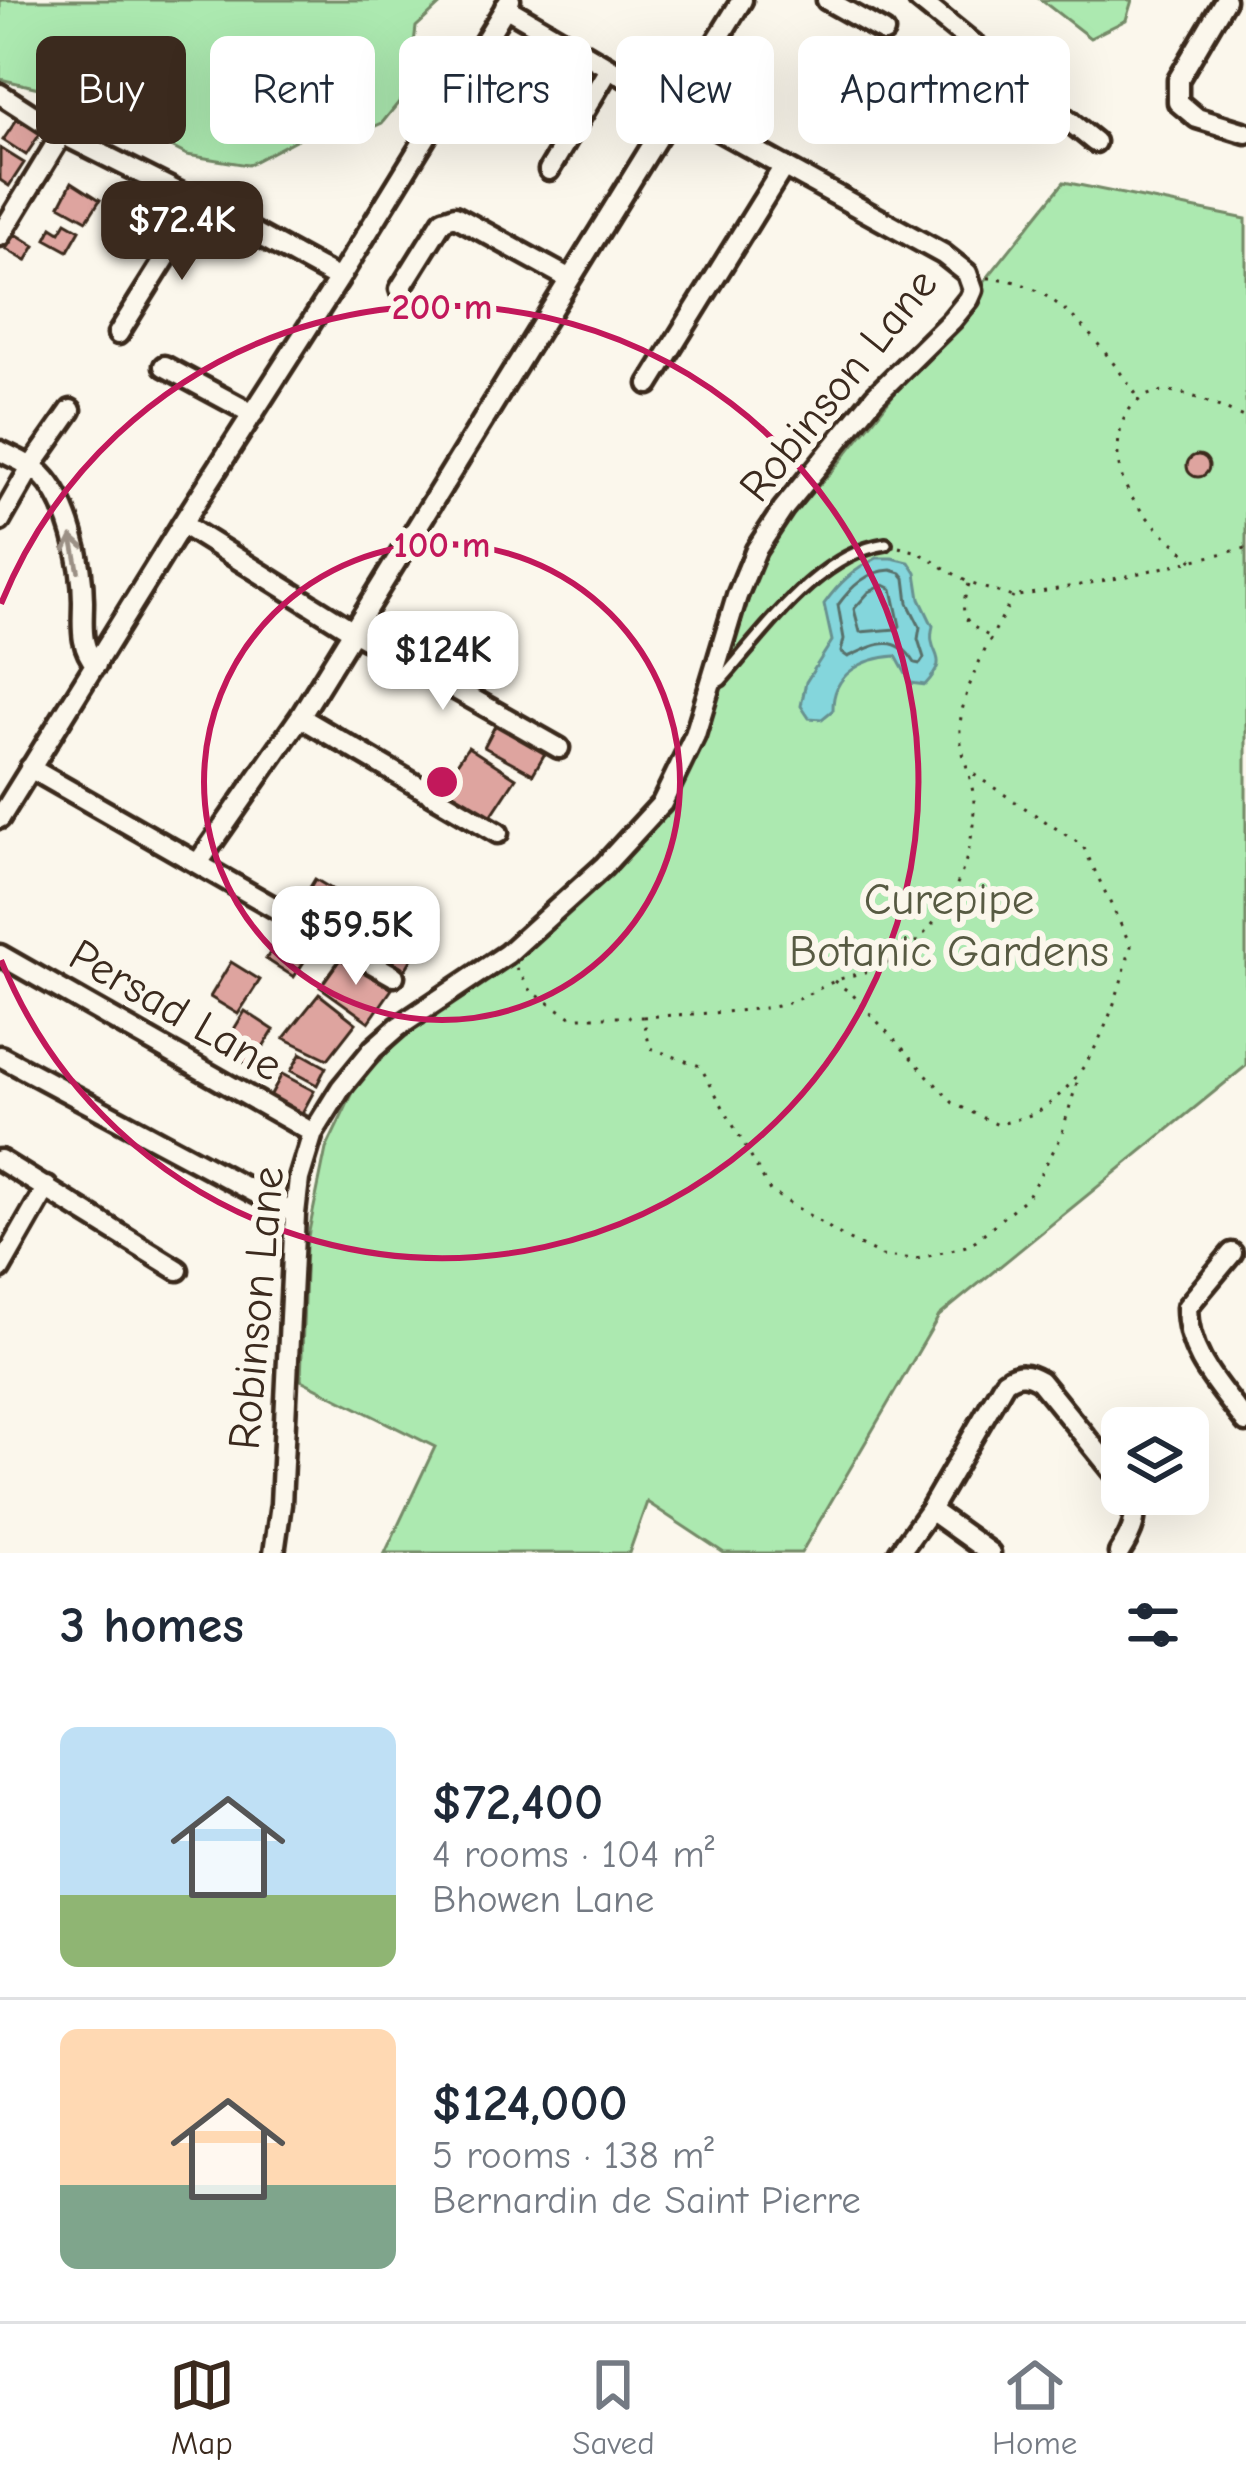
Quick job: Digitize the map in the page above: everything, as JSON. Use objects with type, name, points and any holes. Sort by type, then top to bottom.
[{"type":"street","points":[[720,36],[742,0]]},
{"type":"street","points":[[826,0],[884,32]]},
{"type":"street","points":[[919,0],[1095,142]]},
{"type":"street","points":[[1225,0],[1178,80],[1178,102],[1197,118],[1246,133]]},
{"type":"street","points":[[3,806],[339,279],[507,3]]},
{"type":"street","name":"Robinson Lane","points":[[507,3],[616,73]]},
{"type":"street","points":[[549,170],[609,69]]},
{"type":"street","points":[[0,94],[36,117]]},
{"type":"street","points":[[0,236],[56,144]]},
{"type":"street","points":[[82,144],[339,279]]},
{"type":"street","points":[[197,863],[299,717],[653,144]]},
{"type":"street","name":"Robinson Lane","points":[[274,1553],[281,1504],[295,1214],[299,1179],[313,1133],[341,1088],[386,1038],[507,954],[603,867],[662,803],[695,735],[737,596],[756,550],[783,509],[875,396],[952,320],[973,290],[967,273],[943,254],[744,144]]},
{"type":"street","points":[[649,384],[784,166]]},
{"type":"street","points":[[118,334],[200,203]]},
{"type":"street","points":[[400,289],[449,216],[570,279]]},
{"type":"street","points":[[164,366],[253,414]]},
{"type":"street","points":[[0,521],[71,410]]},
{"type":"street","points":[[0,451],[44,477],[64,508],[83,595],[82,644],[96,664]]},
{"type":"street","points":[[182,524],[353,631],[560,748]]},
{"type":"street","points":[[299,717],[498,833]]},
{"type":"street","points":[[30,768],[394,976]]},
{"type":"street","name":"Persad Lane","points":[[0,955],[313,1133]]},
{"type":"street","points":[[0,1056],[295,1214]]},
{"type":"street","points":[[0,1160],[178,1270]]},
{"type":"street","points":[[0,1269],[47,1187]]},
{"type":"street","points":[[1232,1253],[1186,1307],[1187,1331],[1198,1359],[1246,1423]]},
{"type":"street","points":[[899,1553],[930,1510],[1005,1381],[1015,1374],[1029,1374],[1040,1381],[1101,1456]]},
{"type":"street","points":[[930,1510],[991,1553]]},
{"type":"street","points":[[1119,1553],[1132,1532],[1135,1515]]},
{"type":"lane","points":[[711,685],[828,568],[886,544]]},
{"type":"path","points":[[971,280],[1001,278],[1020,283],[1057,304],[1091,336],[1140,399]]},
{"type":"path","points":[[1194,561],[1128,495],[1118,472],[1121,428],[1140,399],[1166,391],[1246,418]]},
{"type":"path","points":[[886,544],[918,552],[969,583],[1012,597],[1246,548]]},
{"type":"path","points":[[969,583],[962,605],[966,619],[971,627],[992,637]]},
{"type":"path","points":[[507,954],[532,992],[571,1017],[643,1018],[776,1006],[883,965],[917,941],[949,906],[968,850],[974,803],[960,739],[960,711],[1012,597]]},
{"type":"path","points":[[643,1018],[650,1048],[700,1066],[770,1192],[882,1256],[917,1259],[970,1245],[1028,1196],[1060,1139],[1079,1076],[1114,1009],[1131,946],[1083,846],[967,770]]},
{"type":"path","points":[[834,981],[853,994],[953,1103],[998,1125],[1040,1112],[1079,1076]]},
{"type":"green space","points":[[0,0],[445,0],[416,27],[415,36],[399,36],[399,102],[375,126],[375,36],[210,36],[210,144],[288,144],[248,165],[187,155],[166,144],[186,144],[186,36],[36,36],[36,87],[0,79]]},
{"type":"green space","points":[[1041,0],[1132,0],[1126,20],[1090,38]]},
{"type":"green space","name":"Curepipe Botanic Gardens","points":[[1064,182],[1246,219],[1246,1066],[939,1316],[801,1553],[724,1553],[647,1502],[629,1553],[385,1553],[435,1447],[301,1380],[306,1246],[326,1149],[357,1084],[409,1031],[522,949],[675,808],[763,558],[790,515],[830,474]]},
{"type":"water","points":[[877,558],[909,562],[916,573],[920,599],[933,626],[937,667],[925,685],[911,683],[896,656],[862,664],[838,686],[833,710],[822,719],[809,718],[801,706],[806,682],[832,641],[824,604],[847,578]]},
{"type":"building","points":[[22,112],[36,121],[36,140],[26,155],[3,140]]},
{"type":"building","points":[[0,148],[24,163],[9,186],[0,180]]},
{"type":"building","points":[[72,182],[100,200],[87,220],[60,205]]},
{"type":"building","points":[[66,222],[80,230],[68,251],[46,239],[52,227],[60,232]]},
{"type":"building","points":[[16,234],[35,246],[26,261],[6,249]]},
{"type":"building","points":[[1198,455],[1209,466],[1198,477],[1187,466]]},
{"type":"building","points":[[497,722],[548,748],[533,774],[484,747]]},
{"type":"building","points":[[468,747],[516,778],[489,819],[441,788]]},
{"type":"building","points":[[315,879],[348,899],[330,929],[297,909]]},
{"type":"building","points":[[392,909],[429,930],[405,970],[368,948]]},
{"type":"building","points":[[287,926],[315,945],[294,977],[266,959]]},
{"type":"building","points":[[343,955],[392,989],[369,1022],[320,987]]},
{"type":"building","points":[[231,962],[260,980],[238,1014],[210,997]]},
{"type":"building","points":[[319,994],[356,1023],[328,1059],[284,1038]]},
{"type":"building","points":[[245,1011],[274,1030],[251,1067],[222,1049]]},
{"type":"building","points":[[301,1053],[326,1067],[317,1085],[291,1071]]},
{"type":"building","points":[[282,1074],[314,1091],[301,1115],[269,1098]]}]
